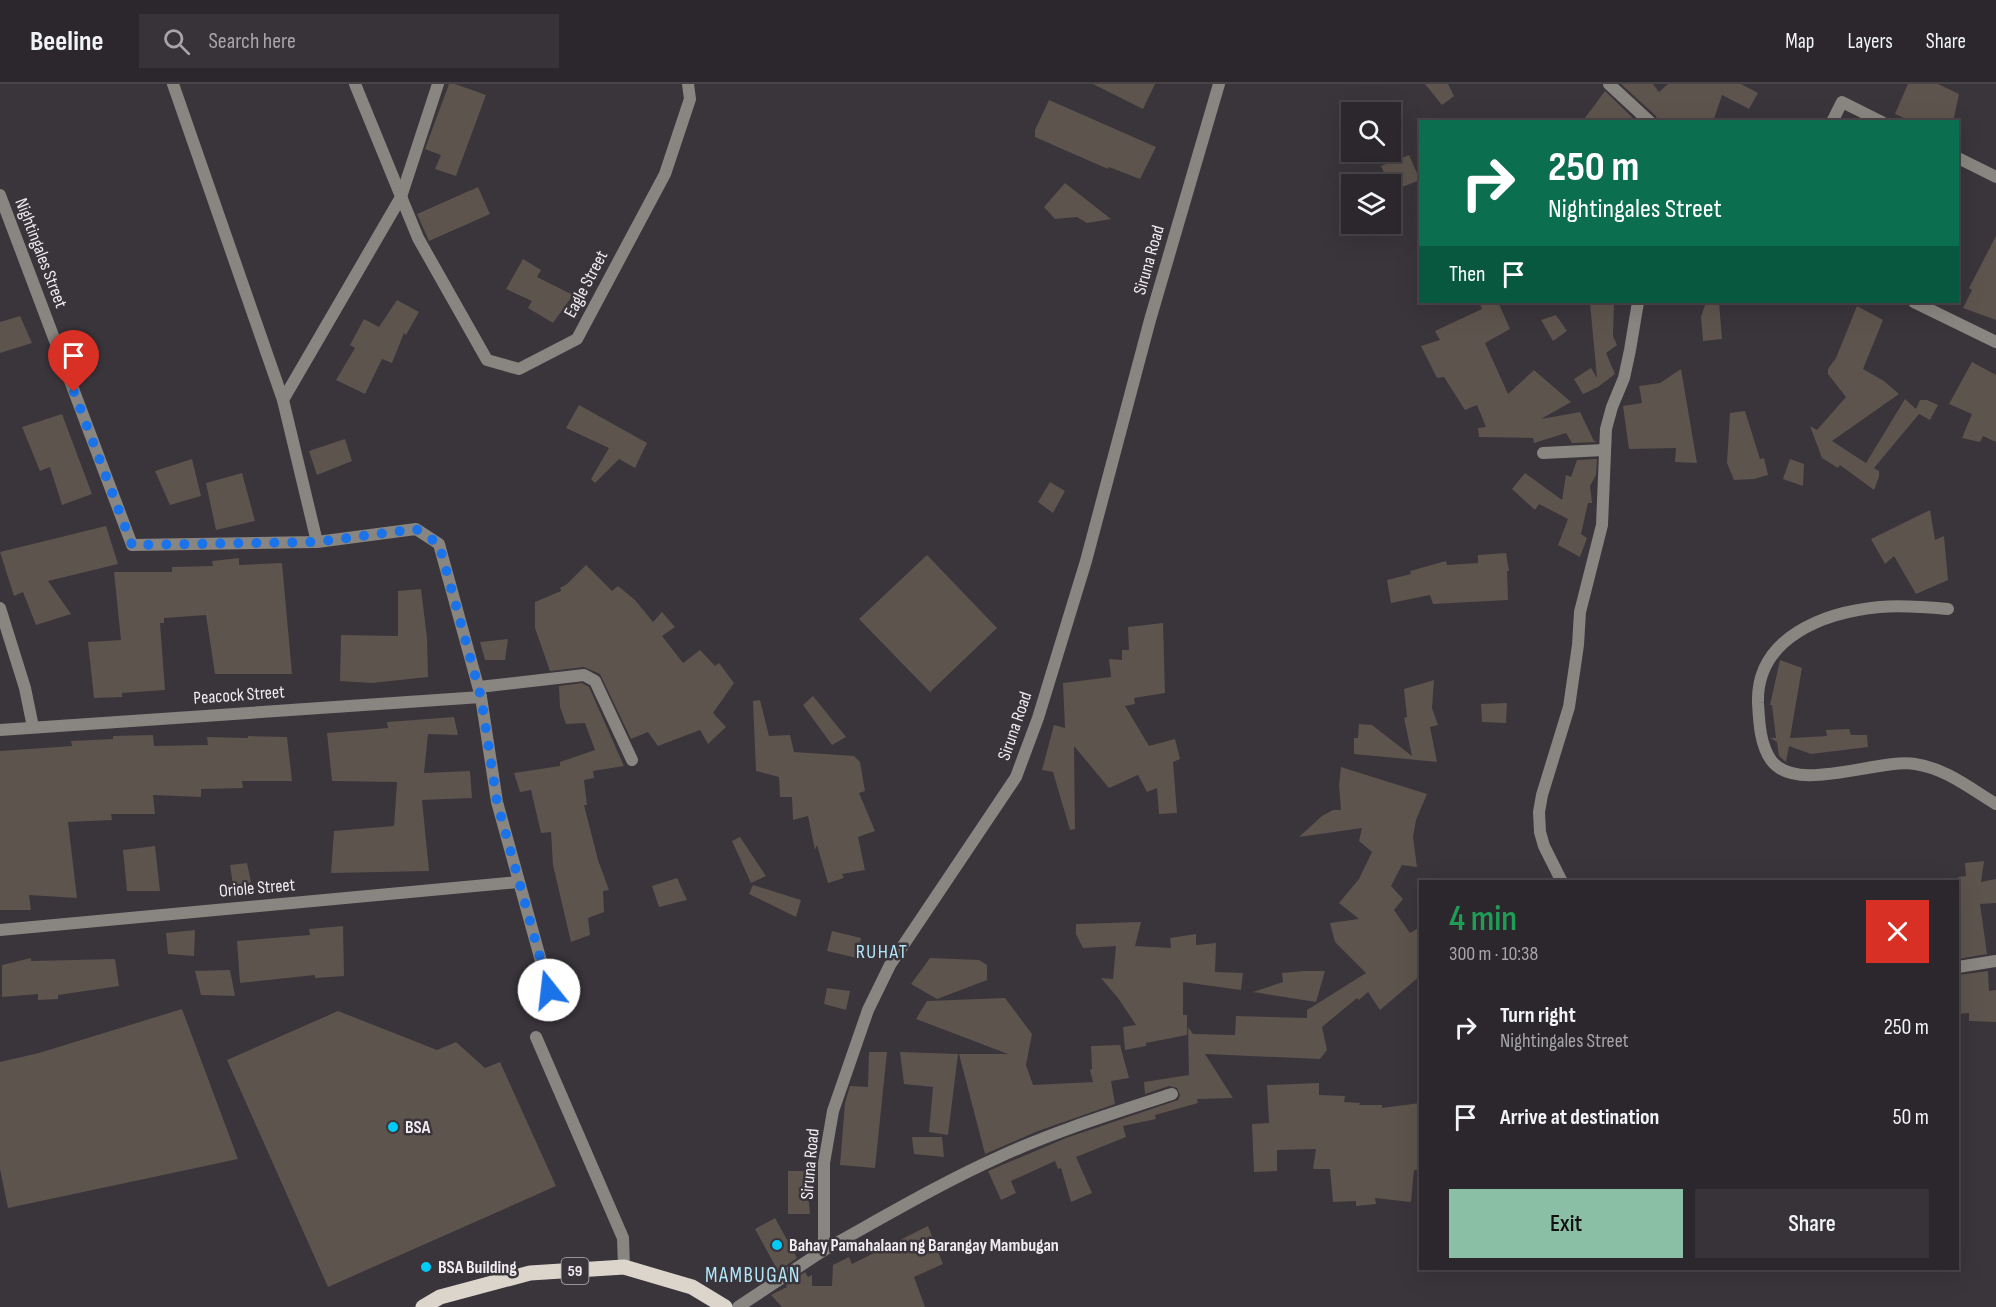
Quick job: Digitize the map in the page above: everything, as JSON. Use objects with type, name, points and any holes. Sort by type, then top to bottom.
[{"type":"main road","name":"59","points":[[423,1307],[440,1297],[530,1273],[624,1268],[692,1287],[725,1307]]},
{"type":"street","points":[[173,84],[283,400],[317,542]]},
{"type":"street","name":"Eagle Street","points":[[355,84],[418,238],[487,360],[519,369],[578,339],[665,174],[690,99],[688,84]]},
{"type":"street","points":[[283,400],[401,196],[438,84]]},
{"type":"street","name":"Siruna Road","points":[[824,1250],[824,1163],[833,1111],[868,1010],[890,966],[1016,777],[1038,718],[1086,561],[1150,320],[1219,84]]},
{"type":"street","points":[[1609,84],[1648,120]]},
{"type":"street","points":[[1833,120],[1842,102],[1878,120]]},
{"type":"street","points":[[1959,158],[1996,177]]},
{"type":"street","name":"Nightingales Street","points":[[0,195],[132,545],[317,542],[416,529],[439,544],[480,692],[497,802],[549,990]]},
{"type":"street","points":[[1561,880],[1544,846],[1540,832],[1539,812],[1569,707],[1578,645],[1580,612],[1602,525],[1605,499],[1606,429],[1624,378],[1638,303]]},
{"type":"street","points":[[1916,303],[1996,342]]},
{"type":"street","points":[[1543,453],[1604,450]]},
{"type":"street","points":[[1948,609],[1882,607],[1856,610],[1835,615],[1782,642],[1765,665],[1758,688],[1763,742],[1771,761],[1784,771],[1802,776],[1875,765],[1914,763],[1935,768],[1996,804]]},
{"type":"street","points":[[0,608],[25,688],[33,727]]},
{"type":"street","name":"Peacock Street","points":[[0,730],[480,692],[584,675],[595,681],[632,760]]},
{"type":"street","name":"Oriole Street","points":[[0,930],[518,882]]},
{"type":"street","points":[[1959,967],[1996,961]]},
{"type":"street","points":[[536,1037],[623,1238],[624,1268]]},
{"type":"street","points":[[738,1307],[824,1250],[1000,1156],[1070,1128],[1172,1094]]},
{"type":"building","points":[[449,84],[486,95],[456,176],[435,169],[441,155],[425,149]]},
{"type":"building","points":[[1093,84],[1155,84],[1143,109]]},
{"type":"building","points":[[1425,84],[1448,84],[1454,96],[1442,105]]},
{"type":"building","points":[[1621,84],[1653,84],[1659,92],[1668,84],[1741,84],[1758,93],[1749,109],[1722,95],[1714,120],[1657,120],[1656,116]]},
{"type":"building","points":[[1908,84],[1938,84],[1959,94],[1953,120],[1908,120],[1895,114]]},
{"type":"building","points":[[1605,91],[1635,120],[1583,120]]},
{"type":"building","points":[[1049,100],[1156,147],[1140,179],[1109,167],[1108,169],[1035,137],[1035,130]]},
{"type":"building","points":[[1409,155],[1419,180],[1401,187],[1401,174],[1385,174],[1381,166],[1391,162],[1401,162],[1401,158]]},
{"type":"building","points":[[1065,183],[1111,219],[1087,223],[1077,217],[1055,219],[1044,207]]},
{"type":"building","points":[[478,187],[490,214],[429,241],[417,214]]},
{"type":"building","points":[[1996,236],[1996,320],[1963,308],[1972,290],[1969,288]]},
{"type":"building","points":[[523,259],[541,270],[537,277],[573,295],[553,323],[528,308],[532,301],[506,289]]},
{"type":"building","points":[[397,300],[419,312],[406,335],[404,333],[392,363],[382,359],[365,394],[336,380],[355,348],[350,345],[364,319],[379,327]]},
{"type":"building","points":[[1479,303],[1498,303],[1510,329],[1485,343],[1508,394],[1534,370],[1571,402],[1541,419],[1580,412],[1594,441],[1597,442],[1572,443],[1566,433],[1534,443],[1533,438],[1479,437],[1478,428],[1486,427],[1477,405],[1465,410],[1444,377],[1437,378],[1421,346],[1440,340],[1435,331],[1482,309]]},
{"type":"building","points":[[1590,303],[1614,303],[1613,336],[1617,345],[1606,353],[1615,374],[1598,387],[1583,394],[1574,379],[1591,368],[1597,378]]},
{"type":"building","points":[[1706,303],[1719,303],[1722,339],[1703,341],[1701,317]]},
{"type":"building","points":[[1857,306],[1883,320],[1863,369],[1884,381],[1899,394],[1832,441],[1872,467],[1866,463],[1905,399],[1916,409],[1920,400],[1927,400],[1938,405],[1930,420],[1919,414],[1874,468],[1879,471],[1879,477],[1874,490],[1840,465],[1838,468],[1822,458],[1810,426],[1817,430],[1846,397],[1828,374],[1828,369],[1836,358]]},
{"type":"building","points":[[1556,315],[1567,331],[1553,341],[1541,320]]},
{"type":"building","points":[[20,316],[32,343],[0,353],[0,322]]},
{"type":"building","points":[[1972,362],[1996,375],[1996,442],[1983,436],[1980,442],[1962,438],[1972,414],[1949,404]]},
{"type":"building","points":[[1681,369],[1697,463],[1675,462],[1676,448],[1629,449],[1623,406],[1642,403],[1639,386],[1660,383]]},
{"type":"building","points":[[579,405],[647,443],[635,468],[619,459],[595,483],[591,479],[609,448],[566,428]]},
{"type":"building","points":[[1745,411],[1760,459],[1764,458],[1768,475],[1754,479],[1734,480],[1727,463],[1730,413]]},
{"type":"building","points":[[62,414],[92,494],[62,505],[50,467],[40,471],[22,427]]},
{"type":"building","points":[[345,439],[352,461],[317,475],[309,451]]},
{"type":"building","points":[[192,459],[201,496],[170,505],[155,471]]},
{"type":"building","points":[[1597,459],[1596,475],[1590,486],[1592,503],[1588,503],[1581,534],[1587,538],[1580,557],[1558,545],[1568,519],[1539,504],[1535,510],[1512,489],[1525,473],[1562,500],[1566,475],[1571,477],[1577,460]]},
{"type":"building","points":[[1790,459],[1804,464],[1803,486],[1783,479]]},
{"type":"building","points":[[242,473],[255,521],[216,530],[206,483]]},
{"type":"building","points":[[1050,482],[1065,491],[1053,513],[1038,502]]},
{"type":"building","points":[[1930,510],[1935,540],[1944,536],[1948,580],[1916,594],[1894,556],[1885,564],[1871,539]]},
{"type":"building","points":[[106,526],[118,564],[48,581],[71,614],[36,625],[23,592],[14,596],[0,552]]},
{"type":"building","points":[[1506,553],[1509,571],[1507,571],[1508,600],[1433,604],[1430,595],[1391,603],[1387,580],[1446,561],[1447,565],[1478,563],[1478,555]]},
{"type":"building","points":[[927,555],[997,628],[930,692],[859,619]]},
{"type":"building","points":[[239,558],[239,565],[282,563],[292,674],[215,674],[206,615],[164,618],[164,623],[160,623],[165,690],[122,693],[122,697],[94,698],[88,642],[121,640],[114,572],[172,572],[172,567],[213,566],[212,561]]},
{"type":"building","points":[[586,565],[612,591],[618,586],[635,600],[653,622],[662,612],[675,627],[662,636],[683,663],[700,650],[715,666],[719,663],[734,683],[713,713],[726,727],[708,744],[700,730],[658,746],[648,732],[631,739],[600,674],[584,667],[550,671],[535,628],[535,602],[561,591],[560,588]]},
{"type":"building","points":[[421,589],[427,638],[428,677],[372,683],[340,681],[341,635],[398,636],[398,591]]},
{"type":"building","points":[[1163,623],[1165,693],[1134,698],[1135,704],[1125,706],[1149,746],[1175,739],[1180,759],[1173,762],[1177,813],[1159,814],[1157,788],[1147,792],[1138,775],[1109,788],[1074,746],[1075,829],[1070,830],[1053,772],[1042,770],[1054,725],[1065,728],[1063,683],[1111,677],[1109,659],[1122,660],[1122,650],[1129,650],[1128,627]]},
{"type":"building","points":[[508,639],[505,660],[485,660],[480,642]]},
{"type":"building","points":[[1780,660],[1802,668],[1790,738],[1827,736],[1826,730],[1849,729],[1851,735],[1867,735],[1868,747],[1811,754],[1789,746],[1786,762],[1779,756],[1777,742],[1770,738],[1776,738],[1772,705],[1770,705]]},
{"type":"building","points":[[1434,680],[1432,708],[1438,725],[1430,727],[1437,762],[1354,754],[1354,738],[1358,738],[1359,724],[1372,725],[1412,756],[1404,718],[1407,717],[1404,689]]},
{"type":"building","points":[[582,683],[589,687],[624,766],[593,771],[594,778],[584,780],[587,805],[584,805],[598,860],[609,890],[603,891],[604,912],[588,918],[590,935],[571,942],[553,865],[551,832],[541,833],[531,790],[520,792],[514,773],[560,766],[560,762],[595,750],[585,723],[566,724],[560,707],[559,686]]},
{"type":"building","points":[[813,696],[846,737],[832,745],[803,705]]},
{"type":"building","points":[[760,700],[769,736],[790,735],[794,752],[854,756],[860,762],[865,791],[859,793],[875,831],[858,837],[865,870],[842,874],[844,878],[828,883],[817,845],[815,850],[808,816],[793,820],[792,797],[780,797],[779,777],[756,771],[753,701]]},
{"type":"building","points":[[1507,703],[1506,723],[1482,722],[1481,704]]},
{"type":"building","points":[[454,717],[458,735],[428,734],[424,773],[470,771],[472,798],[422,800],[429,871],[331,873],[334,831],[394,826],[397,782],[332,781],[327,733],[388,728],[387,722]]},
{"type":"building","points":[[153,735],[154,746],[208,745],[207,737],[287,737],[292,781],[242,781],[243,788],[201,789],[201,797],[153,795],[155,814],[111,814],[112,820],[68,822],[77,898],[29,895],[31,910],[0,910],[0,751],[72,746],[71,741],[113,739],[113,736]]},
{"type":"building","points":[[1341,767],[1427,794],[1416,820],[1413,837],[1417,867],[1402,865],[1391,886],[1403,899],[1394,910],[1410,933],[1419,928],[1419,977],[1380,1010],[1368,992],[1359,1000],[1357,998],[1322,1027],[1327,1050],[1320,1059],[1205,1054],[1233,1098],[1197,1099],[1198,1103],[1155,1115],[1156,1119],[1123,1126],[1126,1137],[1076,1157],[1092,1193],[1071,1202],[1061,1168],[1058,1169],[1055,1161],[1011,1181],[1016,1193],[1001,1200],[988,1171],[1066,1138],[1178,1100],[1180,1095],[1177,1088],[1169,1086],[1145,1094],[1144,1082],[1189,1075],[1188,1027],[1193,1034],[1235,1035],[1236,1016],[1307,1018],[1307,1010],[1366,973],[1335,942],[1330,923],[1359,919],[1339,903],[1359,879],[1372,852],[1359,841],[1362,828],[1299,837],[1322,816],[1333,810],[1341,810],[1339,785]]},
{"type":"building","points":[[740,837],[766,876],[751,883],[732,841]]},
{"type":"building","points":[[155,846],[160,891],[127,891],[123,850]]},
{"type":"building","points":[[1984,861],[1981,882],[1996,879],[1996,903],[1980,904],[1987,954],[1959,959],[1958,877],[1966,876],[1965,863]]},
{"type":"building","points":[[247,863],[252,886],[233,885],[230,865]]},
{"type":"building","points":[[677,878],[687,900],[659,907],[652,886]]},
{"type":"building","points":[[753,885],[801,900],[796,917],[749,894]]},
{"type":"building","points":[[1141,922],[1135,946],[1171,948],[1170,938],[1196,934],[1196,945],[1216,943],[1215,972],[1243,973],[1241,990],[1183,982],[1183,1015],[1187,1015],[1187,1035],[1146,1043],[1146,1046],[1125,1050],[1123,1027],[1136,1025],[1101,978],[1113,979],[1116,946],[1083,948],[1076,934],[1076,924]]},
{"type":"building","points":[[343,926],[344,976],[315,978],[315,975],[240,983],[237,941],[310,935],[309,929]]},
{"type":"building","points":[[195,930],[194,956],[168,954],[166,933]]},
{"type":"building","points":[[832,931],[861,938],[857,958],[827,951]]},
{"type":"building","points":[[31,958],[31,961],[115,959],[119,986],[58,995],[58,999],[38,1000],[38,994],[2,997],[2,965]]},
{"type":"building","points":[[930,958],[979,960],[987,965],[987,980],[937,999],[911,984]]},
{"type":"building","points":[[230,970],[235,996],[201,995],[195,971]]},
{"type":"building","points":[[1325,971],[1316,1002],[1253,992],[1283,982],[1282,973]]},
{"type":"building","points":[[1988,971],[1989,991],[1996,990],[1996,1022],[1969,1021],[1969,1013],[1959,1014],[1959,975]]},
{"type":"building","points":[[827,988],[850,991],[846,1010],[824,1004]]},
{"type":"building","points":[[1005,998],[1032,1034],[1026,1065],[1033,1085],[1093,1082],[1090,1070],[1092,1069],[1091,1046],[1120,1045],[1129,1078],[1111,1081],[1115,1104],[1038,1131],[985,1154],[959,1054],[1008,1054],[916,1019],[927,1001]]},
{"type":"building","points":[[182,1009],[238,1159],[8,1208],[0,1169],[0,1062],[39,1053]]},
{"type":"building","name":"BSA","points":[[338,1011],[437,1050],[456,1042],[485,1068],[500,1062],[556,1186],[328,1287],[227,1060]]},
{"type":"building","points":[[869,1052],[887,1052],[875,1168],[840,1165],[845,1103],[850,1086],[868,1087]]},
{"type":"building","points":[[900,1052],[958,1054],[948,1135],[929,1132],[933,1087],[904,1084]]},
{"type":"building","points":[[1319,1083],[1319,1095],[1345,1096],[1344,1102],[1360,1103],[1359,1105],[1382,1105],[1382,1108],[1419,1103],[1419,1170],[1414,1170],[1411,1202],[1375,1198],[1376,1204],[1356,1206],[1356,1201],[1333,1202],[1330,1169],[1313,1169],[1316,1149],[1277,1150],[1277,1171],[1254,1172],[1252,1124],[1269,1123],[1267,1085]]},
{"type":"building","points":[[912,1137],[942,1137],[944,1157],[914,1154]]},
{"type":"building","points":[[788,1171],[806,1171],[810,1214],[788,1214]]},
{"type":"building","name":"Bahay Pamahalaan ng Barangay Mambugan","points":[[775,1218],[797,1258],[778,1271],[755,1229]]},
{"type":"building","points":[[928,1226],[943,1264],[914,1277],[925,1307],[782,1307],[771,1295],[787,1287],[786,1285],[805,1272],[808,1277],[812,1275],[812,1286],[832,1286],[833,1265],[849,1257],[852,1264]]},
{"type":"place","name":"BSA","points":[[393,1127]]},
{"type":"place","name":"Bahay Pamahalaan ng Barangay Mambugan","points":[[777,1245]]},
{"type":"place","name":"BSA Building","points":[[426,1267]]},
{"type":"district","name":"RUHAT","points":[[882,952]]},
{"type":"district","name":"MAMBUGAN","points":[[753,1275]]},
{"type":"route","points":[[74,392],[132,545],[317,542],[416,529],[439,544],[481,697],[497,802],[549,990]]}]
